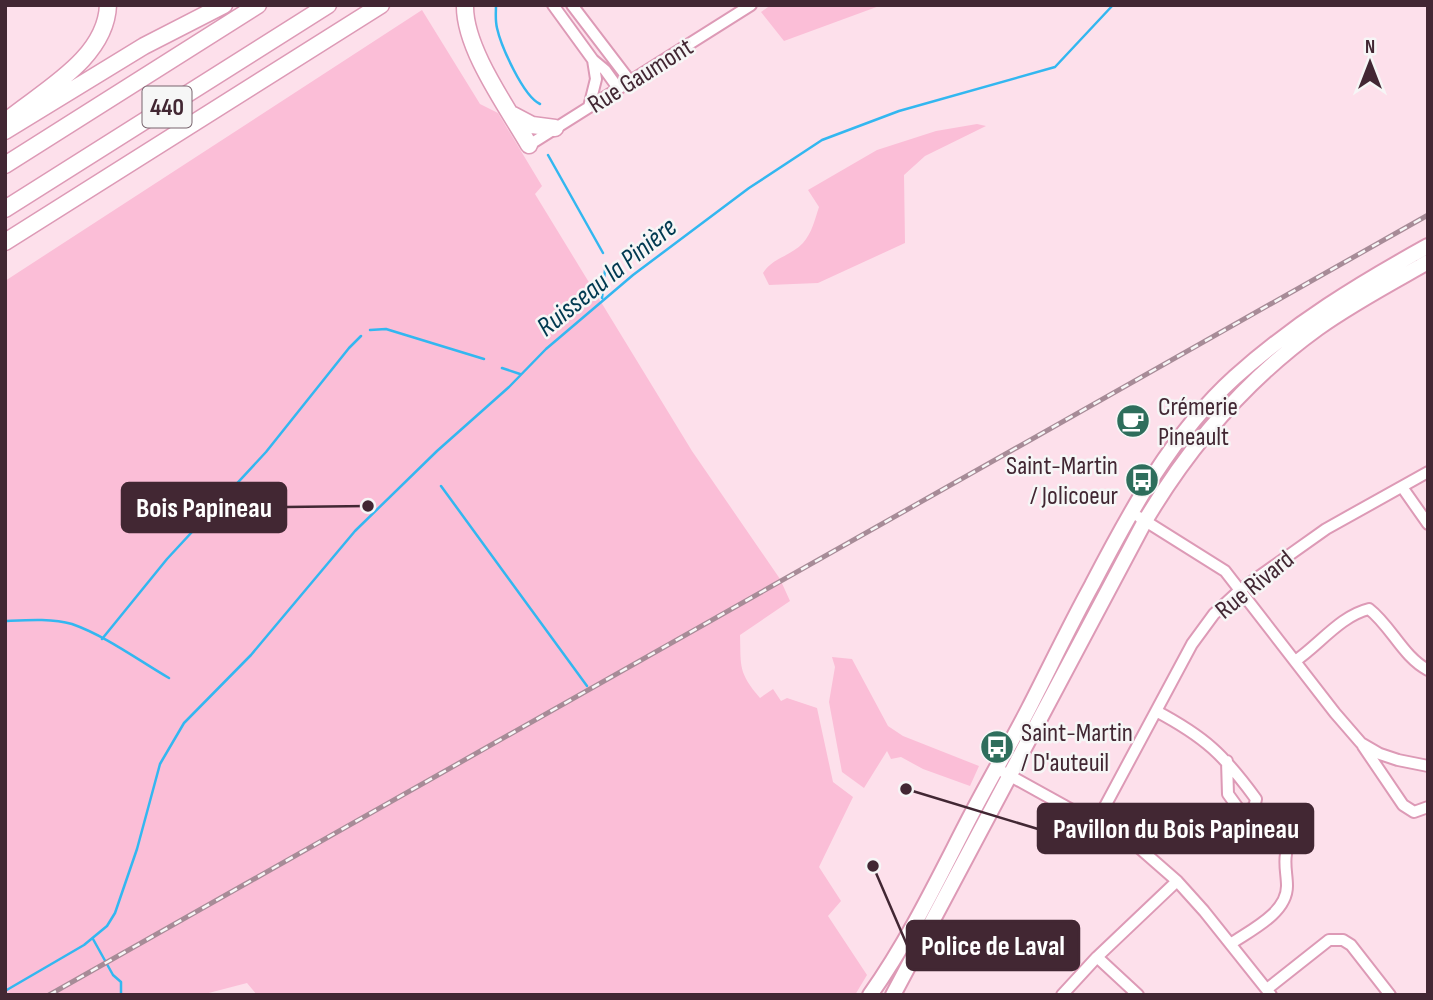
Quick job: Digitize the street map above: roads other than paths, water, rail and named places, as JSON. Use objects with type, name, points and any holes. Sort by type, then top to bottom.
[{"type":"highway","points":[[5,122],[91,51],[103,31],[108,5]]},
{"type":"highway","points":[[5,131],[144,46],[224,5]]},
{"type":"highway","name":"440","points":[[5,164],[258,5]]},
{"type":"highway","name":"440","points":[[5,209],[328,5]]},
{"type":"highway","points":[[5,242],[382,5]]},
{"type":"highway","points":[[465,5],[466,25],[473,47],[529,145]]},
{"type":"highway","points":[[511,113],[532,125],[555,128]]},
{"type":"main road","points":[[144,46],[206,5]]},
{"type":"main road","points":[[893,995],[957,842],[1132,511],[1154,475],[1186,431],[1237,375],[1326,305],[1428,246]]},
{"type":"main road","points":[[870,995],[974,844],[1144,520],[1196,444],[1258,377],[1319,327],[1428,262]]},
{"type":"main road","points":[[957,842],[974,844]]},
{"type":"street","points":[[553,5],[593,60],[605,70],[618,88]]},
{"type":"street","points":[[572,5],[630,81]]},
{"type":"street","name":"Rue Gaumont","points":[[529,145],[751,5]]},
{"type":"street","points":[[589,107],[596,79],[593,60]]},
{"type":"street","name":"Rue Rivard","points":[[1096,823],[1198,635],[1222,605],[1326,529],[1428,472]]},
{"type":"street","points":[[1402,487],[1428,524]]},
{"type":"street","points":[[1132,511],[1220,567],[1361,743],[1403,805],[1414,812],[1428,807]]},
{"type":"street","points":[[1295,661],[1345,620],[1359,611],[1369,609],[1418,664],[1428,670]]},
{"type":"street","points":[[1156,711],[1190,729],[1227,761]]},
{"type":"street","points":[[1361,743],[1398,760],[1428,765]]},
{"type":"street","points":[[996,768],[1137,846],[1177,881],[1269,992],[1329,940],[1343,940],[1351,945],[1390,995]]},
{"type":"street","points":[[1231,943],[1270,917],[1282,903],[1287,888],[1284,868],[1286,854]]},
{"type":"street","points":[[1062,995],[1097,957],[1177,881]]},
{"type":"street","points":[[1097,957],[1138,995]]},
{"type":"waterway","points":[[496,5],[497,28],[508,58],[520,81],[540,104]]},
{"type":"waterway","name":"Ruisseau la Pinière","points":[[5,991],[84,945],[107,926],[115,913],[137,849],[160,764],[184,723],[251,655],[355,531],[546,349],[633,275],[749,188],[822,140],[899,111],[1055,67],[1113,5]]},
{"type":"waterway","points":[[548,155],[603,253]]},
{"type":"waterway","points":[[602,298],[605,270]]},
{"type":"waterway","points":[[370,330],[386,329],[484,359]]},
{"type":"waterway","points":[[102,639],[167,559],[266,452],[361,336]]},
{"type":"waterway","points":[[502,368],[520,374]]},
{"type":"waterway","points":[[441,486],[587,686]]},
{"type":"waterway","points":[[5,621],[48,620],[72,624],[109,642],[169,678]]},
{"type":"waterway","points":[[93,939],[113,975],[121,982],[121,995]]},
{"type":"railway","points":[[49,995],[1428,215]]},
{"type":"place","name":"Crémerie Pineault","points":[[1133,421]]},
{"type":"place","name":"Saint-Martin / Jolicoeur","points":[[1142,480]]},
{"type":"place","name":"Bois Papineau","points":[[368,506]]},
{"type":"place","name":"Saint-Martin / D'auteuil","points":[[997,747]]},
{"type":"place","name":"Pavillon du Bois Papineau","points":[[906,789]]},
{"type":"place","name":"Police de Laval","points":[[873,866]]}]
